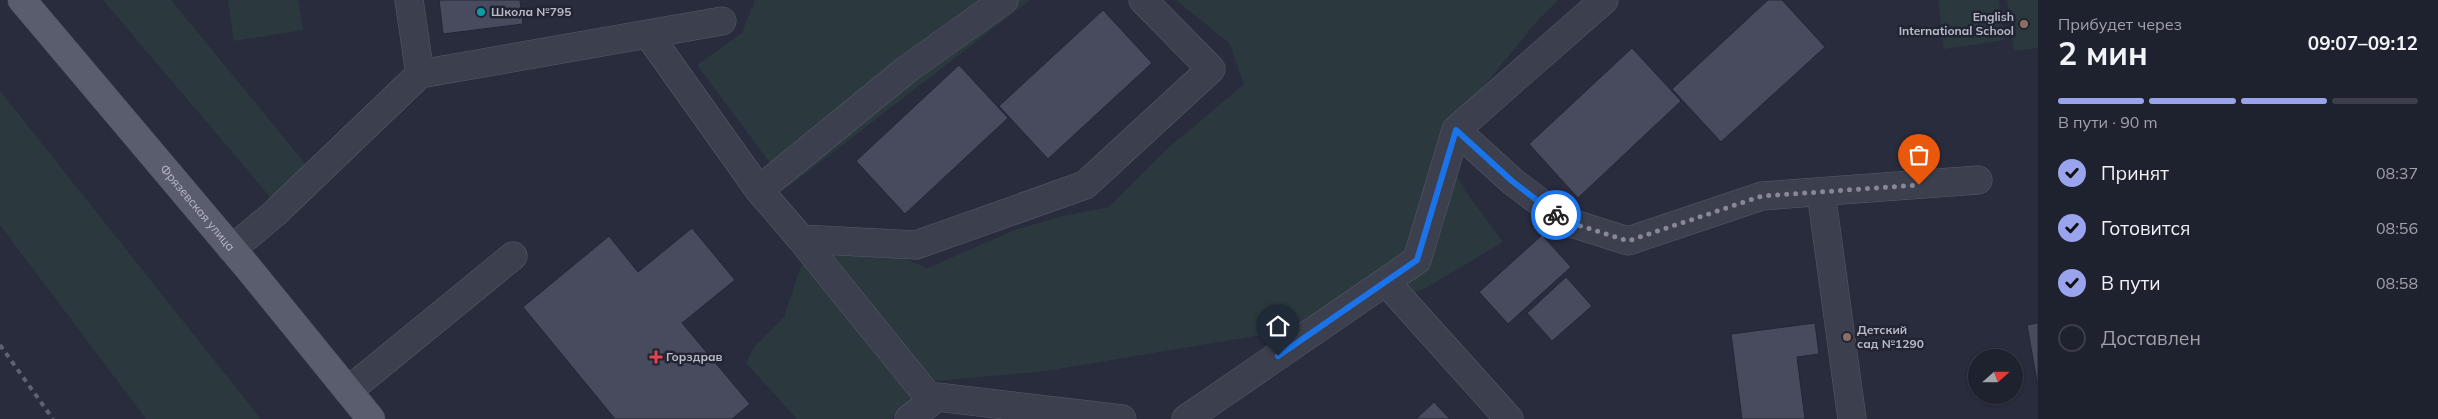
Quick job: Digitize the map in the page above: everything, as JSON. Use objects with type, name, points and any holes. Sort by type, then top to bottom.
[{"type":"main road","name":"Фрязевская улица","points":[[22,0],[232,249],[369,418]]},
{"type":"lane","points":[[409,0],[420,74]]},
{"type":"lane","points":[[760,190],[906,70],[1004,0]]},
{"type":"lane","points":[[801,239],[916,245],[1085,185],[1211,69],[1143,0]]},
{"type":"lane","points":[[1186,419],[1417,260],[1456,130],[1604,0]]},
{"type":"lane","points":[[232,249],[274,212],[420,74],[722,21]]},
{"type":"lane","points":[[648,34],[760,190],[932,401]]},
{"type":"lane","points":[[1456,130],[1512,181],[1565,221],[1628,241],[1762,196],[1978,180]]},
{"type":"lane","points":[[1822,192],[1852,419]]},
{"type":"lane","points":[[348,391],[513,256]]},
{"type":"lane","points":[[1386,282],[1509,419]]},
{"type":"lane","points":[[909,419],[937,397],[1122,419]]},
{"type":"shaded area","points":[[103,0],[171,0],[308,167],[271,198]]},
{"type":"shaded area","points":[[228,0],[298,0],[303,30],[234,41]]},
{"type":"shaded area","points":[[755,0],[1030,0],[788,187],[697,65],[742,33]]},
{"type":"shaded area","points":[[1176,0],[1558,0],[1538,20],[1438,142],[1466,192],[1503,242],[1424,289],[1261,335],[1046,371],[935,381],[891,419],[797,419],[746,363],[754,347],[784,317],[801,266],[844,241],[882,250],[928,268],[1014,230],[1063,216],[1109,207],[1167,149],[1244,84],[1229,43]]},
{"type":"shaded area","points":[[1938,0],[1999,0],[2004,40],[1944,49]]},
{"type":"shaded area","name":"English International School","points":[[2007,0],[2038,0],[2038,48],[2014,51]]},
{"type":"shaded area","points":[[0,91],[261,419],[146,419],[0,225]]},
{"type":"building","name":"Школа №795","points":[[439,0],[520,0],[523,24],[443,34]]},
{"type":"building","points":[[1768,0],[1782,0],[1825,47],[1721,142],[1672,89]]},
{"type":"building","points":[[1103,10],[1152,63],[1048,159],[999,106]]},
{"type":"building","points":[[1632,48],[1681,101],[1578,198],[1529,144]]},
{"type":"building","points":[[959,65],[1008,118],[905,214],[856,161]]},
{"type":"building","points":[[692,228],[735,280],[682,323],[750,404],[732,419],[615,419],[523,307],[609,236],[638,272]]},
{"type":"building","points":[[1542,235],[1571,267],[1508,324],[1479,292]]},
{"type":"building","points":[[1566,277],[1592,306],[1552,341],[1527,313]]},
{"type":"building","points":[[1815,323],[1819,354],[1797,357],[1805,419],[1742,419],[1731,334]]},
{"type":"building","points":[[2038,323],[2038,387],[2027,325]]},
{"type":"building","points":[[1434,402],[1450,419],[1416,419]]},
{"type":"railway","points":[[0,345],[53,419]]},
{"type":"way so far","points":[[1556,215],[1565,221],[1628,241],[1762,196],[1919,185]]},
{"type":"place","name":"Школа №795","points":[[481,12]]},
{"type":"place","name":"English International School","points":[[2024,24]]},
{"type":"place","name":"Детский сад №1290","points":[[1847,337]]},
{"type":"place","name":"Горздрав","points":[[656,357]]},
{"type":"route","points":[[1278,356],[1417,260],[1456,130],[1512,181],[1556,215]]}]
